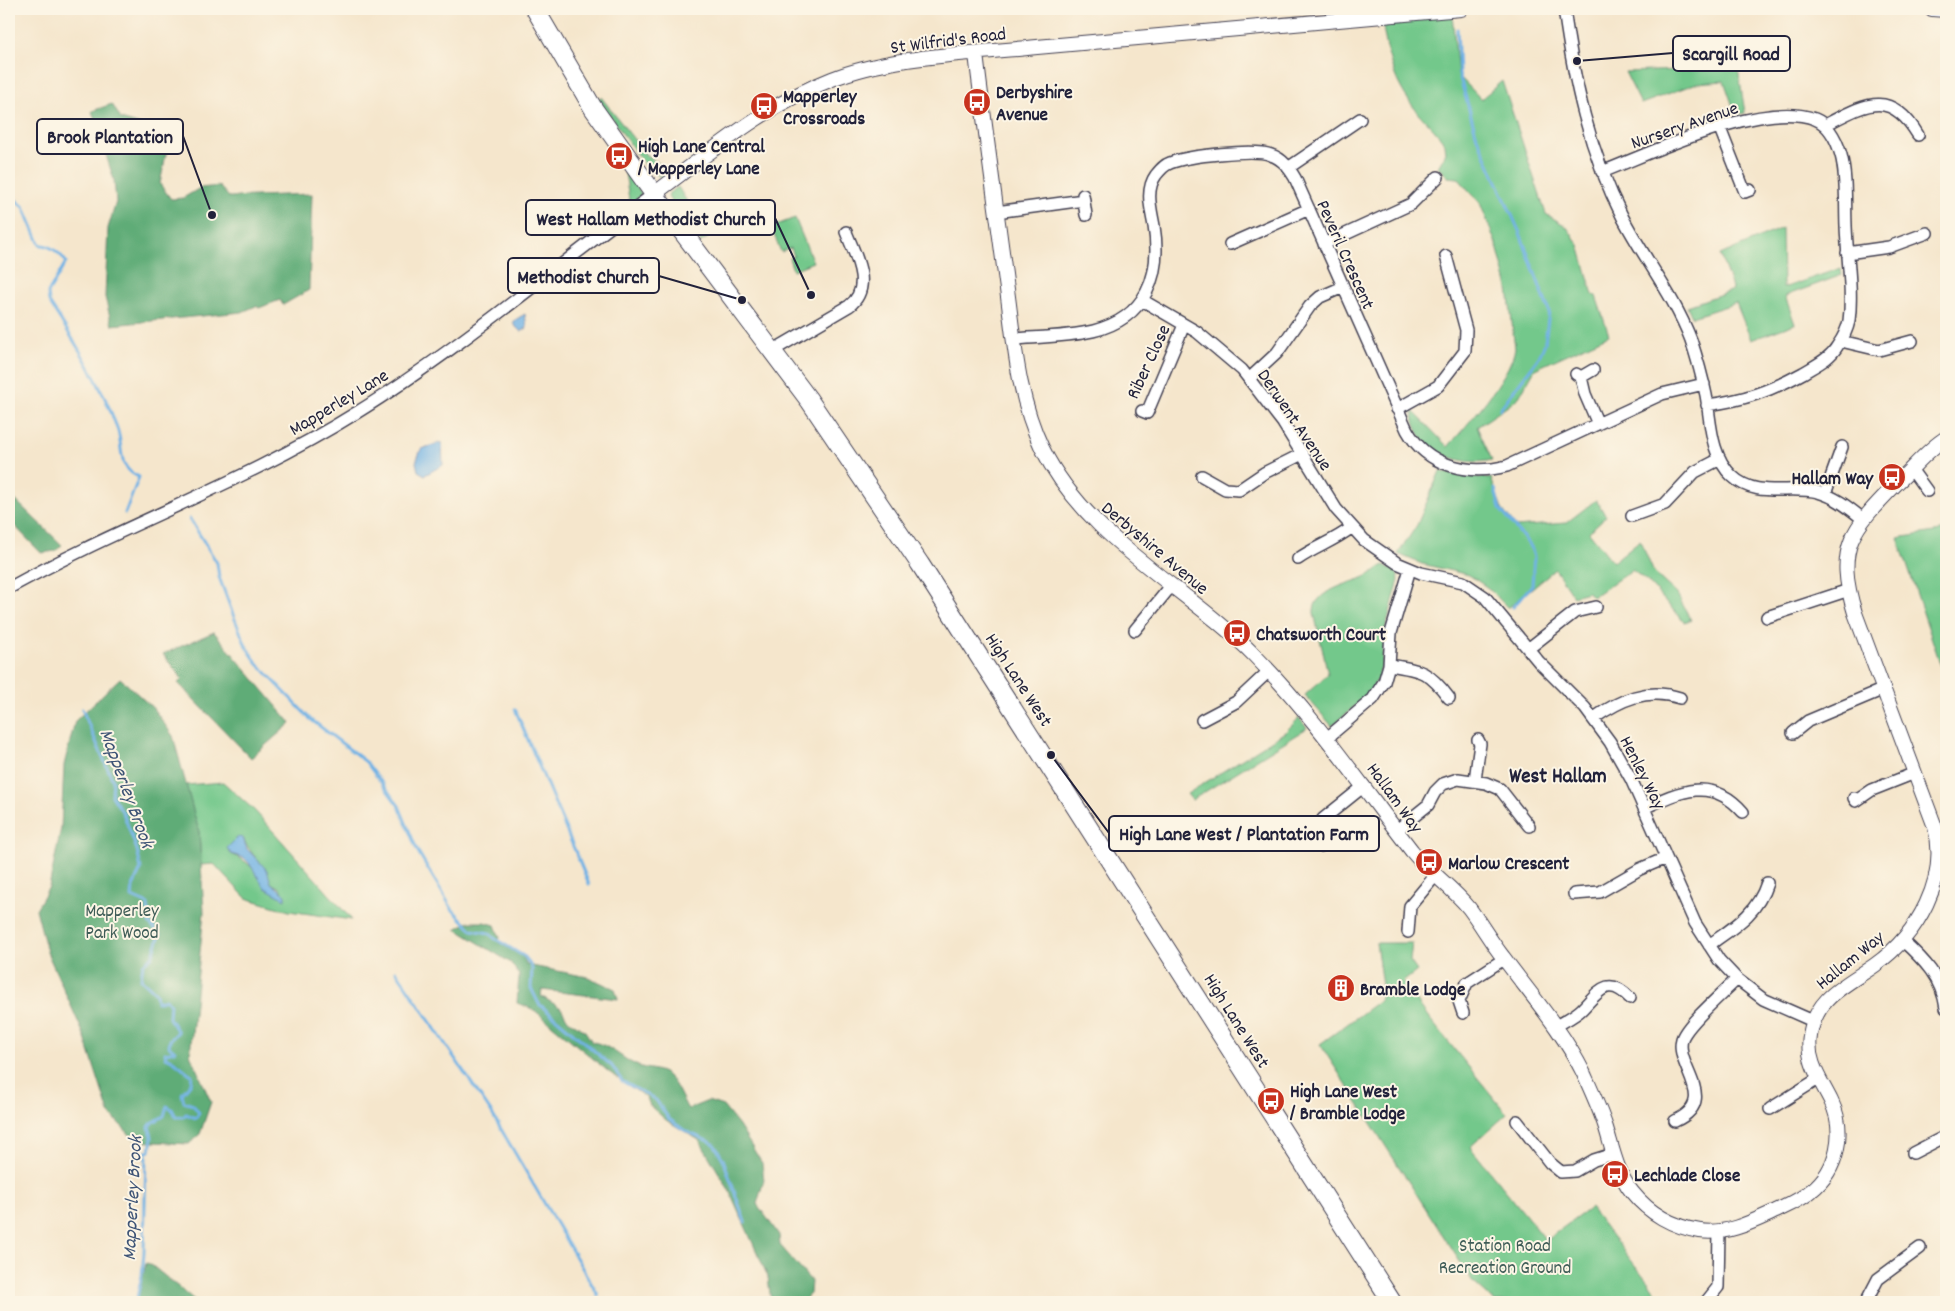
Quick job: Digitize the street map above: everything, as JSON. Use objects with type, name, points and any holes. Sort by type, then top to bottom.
[{"type":"main road","name":"High Lane West","points":[[535,9],[593,108],[654,194],[772,351],[920,564],[1392,1302]]},
{"type":"street","name":"St Wilfrid's Road","points":[[654,194],[774,107],[821,83],[872,67],[1100,40],[1461,9]]},
{"type":"street","points":[[1564,9],[1576,87],[1591,142],[1602,172],[1625,220],[1681,316],[1698,360],[1704,384],[1710,431],[1720,460],[1732,476],[1751,488],[1811,491],[1825,494],[1847,506],[1863,519]]},
{"type":"street","points":[[1932,9],[1946,10]]},
{"type":"street","name":"Derbyshire Avenue","points":[[976,54],[1020,382],[1031,420],[1043,450],[1062,483],[1080,507],[1110,537],[1247,649],[1269,671],[1327,738]]},
{"type":"street","points":[[1707,405],[1743,399],[1774,388],[1824,361],[1841,340],[1847,329],[1849,314],[1842,159],[1831,132],[1825,125],[1861,108],[1885,105],[1904,114],[1918,136]]},
{"type":"street","name":"Nursery Avenue","points":[[1602,172],[1719,126],[1744,120],[1781,116],[1809,118],[1825,125]]},
{"type":"street","points":[[1288,168],[1361,119]]},
{"type":"street","points":[[1719,126],[1745,192],[1750,190]]},
{"type":"street","name":"Peveril Crescent","points":[[1014,339],[1076,334],[1099,329],[1124,317],[1142,300],[1151,284],[1157,264],[1157,247],[1149,197],[1151,185],[1162,169],[1178,160],[1256,152],[1273,155],[1288,168],[1309,210],[1397,409],[1411,437],[1428,456],[1449,466],[1470,469],[1507,466],[1662,394],[1704,384]]},
{"type":"street","points":[[1324,244],[1408,206],[1422,187],[1438,177]]},
{"type":"street","name":"Mapperley Lane","points":[[9,588],[240,475],[355,414],[470,335],[654,194]]},
{"type":"street","points":[[996,212],[1083,198],[1086,216]]},
{"type":"street","points":[[1230,244],[1245,243],[1309,210]]},
{"type":"street","points":[[772,351],[853,303],[862,285],[852,264],[846,232]]},
{"type":"street","points":[[1847,253],[1884,248],[1918,234]]},
{"type":"street","points":[[1397,409],[1438,386],[1465,351],[1466,330],[1456,271],[1446,256]]},
{"type":"street","points":[[1249,378],[1277,353],[1310,306],[1320,298],[1343,287]]},
{"type":"street","name":"Derwent Avenue","points":[[1142,300],[1222,351],[1249,378],[1283,423],[1329,499],[1351,528],[1376,550],[1410,569]]},
{"type":"street","name":"Riber Close","points":[[1142,411],[1147,413],[1184,325]]},
{"type":"street","points":[[1841,340],[1874,350],[1906,340]]},
{"type":"street","points":[[1593,370],[1578,376],[1598,424]]},
{"type":"street","name":"Hallam Way","points":[[1327,738],[1396,830],[1435,876],[1470,910],[1504,959],[1556,1026],[1596,1102],[1619,1172],[1629,1188],[1654,1214],[1681,1226],[1700,1231],[1719,1231],[1746,1224],[1792,1203],[1810,1193],[1827,1175],[1836,1154],[1838,1127],[1832,1103],[1812,1064],[1809,1045],[1813,1021],[1821,1006],[1833,993],[1880,961],[1902,940],[1929,898],[1943,859],[1935,826],[1849,590],[1846,571],[1848,552],[1853,535],[1863,519],[1911,469],[1946,438]]},
{"type":"street","points":[[1825,494],[1842,462],[1842,446]]},
{"type":"street","points":[[1202,476],[1225,489],[1239,490],[1264,473],[1302,454]]},
{"type":"street","points":[[1632,516],[1653,516],[1695,472],[1720,460]]},
{"type":"street","points":[[1911,469],[1927,491]]},
{"type":"street","points":[[1298,559],[1315,548],[1335,540],[1351,528]]},
{"type":"street","points":[[1327,738],[1373,699],[1384,682],[1389,665],[1390,641],[1410,569]]},
{"type":"street","name":"Henley Way","points":[[1410,569],[1455,579],[1477,589],[1528,649],[1594,718],[1616,752],[1644,808],[1695,923],[1708,945],[1737,979],[1763,999],[1813,1021]]},
{"type":"street","points":[[1136,630],[1154,617],[1172,586]]},
{"type":"street","points":[[1767,617],[1784,617],[1849,590]]},
{"type":"street","points":[[1528,649],[1568,617],[1588,606]]},
{"type":"street","points":[[1389,665],[1423,671],[1437,681],[1449,698]]},
{"type":"street","points":[[1202,720],[1236,702],[1269,671]]},
{"type":"street","points":[[1793,733],[1805,717],[1884,689]]},
{"type":"street","points":[[1594,718],[1612,706],[1634,696],[1673,693]]},
{"type":"street","points":[[1474,780],[1480,744],[1478,740]]},
{"type":"street","points":[[1854,798],[1856,801],[1872,790],[1915,773]]},
{"type":"street","points":[[1396,830],[1428,805],[1435,792],[1452,779],[1474,780],[1500,789],[1529,826]]},
{"type":"street","points":[[1320,846],[1316,831],[1326,815],[1364,786]]},
{"type":"street","points":[[1644,808],[1679,792],[1698,789],[1718,793],[1742,805]]},
{"type":"street","points":[[1581,898],[1600,892],[1640,869],[1666,858]]},
{"type":"street","points":[[1408,932],[1410,906],[1435,876]]},
{"type":"street","points":[[1708,945],[1747,917],[1767,891]]},
{"type":"street","points":[[1902,940],[1934,974],[1944,994],[1946,1008]]},
{"type":"street","points":[[1457,1008],[1461,993],[1467,983],[1504,959]]},
{"type":"street","points":[[1675,1121],[1691,1115],[1695,1086],[1676,1047],[1690,1026],[1737,979]]},
{"type":"street","points":[[1556,1026],[1581,1010],[1594,994],[1610,983],[1630,998]]},
{"type":"street","points":[[1770,1109],[1818,1078]]},
{"type":"street","points":[[1517,1121],[1560,1176],[1575,1171],[1594,1160],[1613,1154]]},
{"type":"street","points":[[1913,1153],[1946,1136]]},
{"type":"street","points":[[1713,1300],[1720,1275],[1719,1231]]},
{"type":"street","points":[[1866,1302],[1878,1279],[1920,1248]]},
{"type":"green space","points":[[1452,15],[1458,75],[1481,99],[1502,81],[1546,214],[1566,226],[1579,245],[1593,295],[1596,296],[1609,335],[1535,369],[1519,397],[1477,427],[1492,460],[1479,462],[1453,458],[1440,453],[1429,445],[1420,436],[1415,424],[1413,411],[1448,447],[1477,413],[1505,374],[1515,349],[1508,288],[1497,246],[1480,203],[1458,178],[1448,177],[1438,167],[1446,153],[1445,144],[1405,95],[1395,75],[1388,54],[1382,21]]},
{"type":"green space","points":[[1738,68],[1745,113],[1736,115],[1724,81],[1697,83],[1641,104],[1625,72]]},
{"type":"green space","points":[[601,97],[647,156],[670,170],[662,177],[650,172],[598,99]]},
{"type":"green space","points":[[112,104],[121,119],[160,131],[168,144],[160,184],[171,199],[183,198],[200,188],[219,186],[229,197],[312,194],[309,290],[283,305],[280,300],[259,308],[256,306],[242,312],[112,325],[105,297],[108,228],[116,202],[114,180],[92,111]]},
{"type":"green space","points":[[627,171],[642,194],[630,206],[625,172]]},
{"type":"green space","points":[[678,187],[709,237],[701,242],[668,197],[669,193]]},
{"type":"green space","points":[[646,211],[657,214],[676,238],[627,222],[640,212]]},
{"type":"green space","points":[[795,218],[813,262],[793,270],[789,258],[794,256],[791,248],[781,252],[773,232],[775,231],[774,226]]},
{"type":"green space","points":[[1782,228],[1783,288],[1841,268],[1842,275],[1785,296],[1795,324],[1751,340],[1736,303],[1692,317],[1687,306],[1733,290],[1720,255]]},
{"type":"green space","points":[[1440,471],[1459,476],[1491,478],[1502,509],[1516,527],[1566,523],[1596,500],[1606,516],[1589,532],[1613,562],[1640,540],[1654,573],[1677,594],[1691,620],[1684,622],[1647,581],[1632,570],[1592,597],[1588,592],[1573,596],[1555,569],[1508,608],[1488,588],[1469,575],[1422,564],[1398,554],[1417,525]]},
{"type":"green space","points":[[9,494],[62,545],[56,551],[41,553],[9,520]]},
{"type":"green space","points":[[1946,530],[1946,681],[1898,538]]},
{"type":"green space","points":[[1384,565],[1397,572],[1399,580],[1385,630],[1382,665],[1378,678],[1369,694],[1332,726],[1305,695],[1328,674],[1314,613],[1315,605],[1326,593],[1367,576]]},
{"type":"green space","points":[[214,632],[291,723],[251,758],[178,683],[182,679],[163,654]]},
{"type":"green space","name":"Mapperley Park Wood","points":[[120,678],[153,708],[173,736],[199,832],[204,912],[190,1054],[211,1102],[200,1134],[189,1144],[136,1141],[109,1113],[84,1035],[47,952],[36,909],[49,887],[61,828],[64,765],[75,721]]},
{"type":"green space","points":[[1299,718],[1307,728],[1192,800],[1187,794],[1285,732]]},
{"type":"green space","points":[[223,782],[255,811],[352,920],[289,911],[246,898],[214,864],[201,865],[199,832],[186,785]],"holes":[[[243,838],[249,850],[265,870],[271,883],[280,888],[285,898],[277,894],[247,863],[231,854]]]},
{"type":"green space","points":[[468,922],[484,922],[495,925],[500,938],[498,942],[523,957],[527,965],[588,977],[615,989],[618,999],[542,990],[541,996],[561,1008],[568,1020],[585,1031],[592,1042],[609,1048],[636,1065],[664,1073],[668,1076],[688,1109],[708,1101],[723,1106],[739,1126],[762,1163],[764,1180],[757,1204],[779,1235],[780,1245],[811,1281],[810,1294],[802,1302],[771,1302],[768,1277],[729,1190],[699,1140],[666,1120],[650,1106],[647,1098],[609,1072],[533,1009],[517,1003],[519,975],[511,963],[456,929]]},
{"type":"green space","name":"Station Road Recreation Ground","points":[[1376,943],[1412,943],[1410,961],[1417,971],[1403,982],[1429,1018],[1507,1114],[1470,1147],[1546,1240],[1590,1208],[1664,1302],[1495,1302],[1473,1282],[1320,1044],[1379,1001],[1383,993]]},
{"type":"green space","points":[[146,1263],[150,1264],[197,1302],[137,1302]]},
{"type":"water","points":[[525,314],[527,328],[521,332],[513,324],[515,320]]},
{"type":"water","points":[[442,442],[443,465],[425,475],[418,471],[416,462],[421,449]]},
{"type":"water","points":[[238,837],[243,838],[247,849],[267,870],[271,883],[285,894],[285,899],[265,888],[244,858],[231,854],[227,848]]},
{"type":"waterway","points":[[1457,29],[1459,74],[1477,137],[1520,233],[1549,311],[1545,343],[1539,357],[1500,409]]},
{"type":"waterway","name":"Mapperley Brook","points":[[9,194],[24,207],[40,245],[54,250],[66,262],[48,293],[49,302],[78,347],[111,411],[119,435],[124,463],[132,473],[139,477],[125,513]]},
{"type":"waterway","points":[[1495,489],[1500,509],[1531,547],[1534,557],[1532,585],[1513,607]]},
{"type":"waterway","points":[[190,519],[217,563],[219,577],[232,612],[246,646],[257,663],[309,718],[366,762],[399,806],[417,850],[452,909],[472,930],[489,933],[525,957],[532,968],[531,988],[539,1004],[612,1066],[622,1081],[656,1100],[669,1119],[684,1130],[714,1144],[723,1159],[745,1222]]},
{"type":"waterway","name":"Mapperley Brook","points":[[82,709],[113,781],[112,796],[123,813],[137,850],[141,869],[133,886],[132,897],[148,904],[149,923],[160,935],[152,957],[143,964],[141,979],[156,993],[157,1002],[166,999],[170,1004],[169,1018],[178,1032],[170,1040],[169,1046],[175,1051],[165,1053],[166,1057],[192,1075],[191,1083],[182,1094],[184,1102],[193,1105],[199,1113],[196,1118],[186,1114],[183,1117],[176,1117],[172,1109],[167,1106],[164,1116],[149,1127],[152,1137],[150,1151],[146,1152],[144,1252],[142,1275],[136,1302]]},
{"type":"waterway","points":[[515,709],[589,884]]},
{"type":"waterway","points":[[396,971],[491,1112],[598,1295]]},
{"type":"place","name":"Scargill Road","points":[[1577,61]]},
{"type":"place","name":"Derbyshire Avenue","points":[[977,102]]},
{"type":"place","name":"Mapperley Crossroads","points":[[764,106]]},
{"type":"place","name":"High Lane Central / Mapperley Lane","points":[[619,156]]},
{"type":"place","name":"Brook Plantation","points":[[212,215]]},
{"type":"place","name":"West Hallam Methodist Church","points":[[811,295]]},
{"type":"place","name":"Methodist Church","points":[[742,300]]},
{"type":"place","name":"Hallam Way","points":[[1892,477]]},
{"type":"place","name":"Chatsworth Court","points":[[1237,633]]},
{"type":"place","name":"High Lane West / Plantation Farm","points":[[1051,755]]},
{"type":"place","name":"Marlow Crescent","points":[[1429,862]]},
{"type":"place","name":"Bramble Lodge","points":[[1341,988]]},
{"type":"place","name":"High Lane West / Bramble Lodge","points":[[1271,1101]]},
{"type":"place","name":"Lechlade Close","points":[[1615,1174]]},
{"type":"district","name":"West Hallam","points":[[1558,775]]}]
